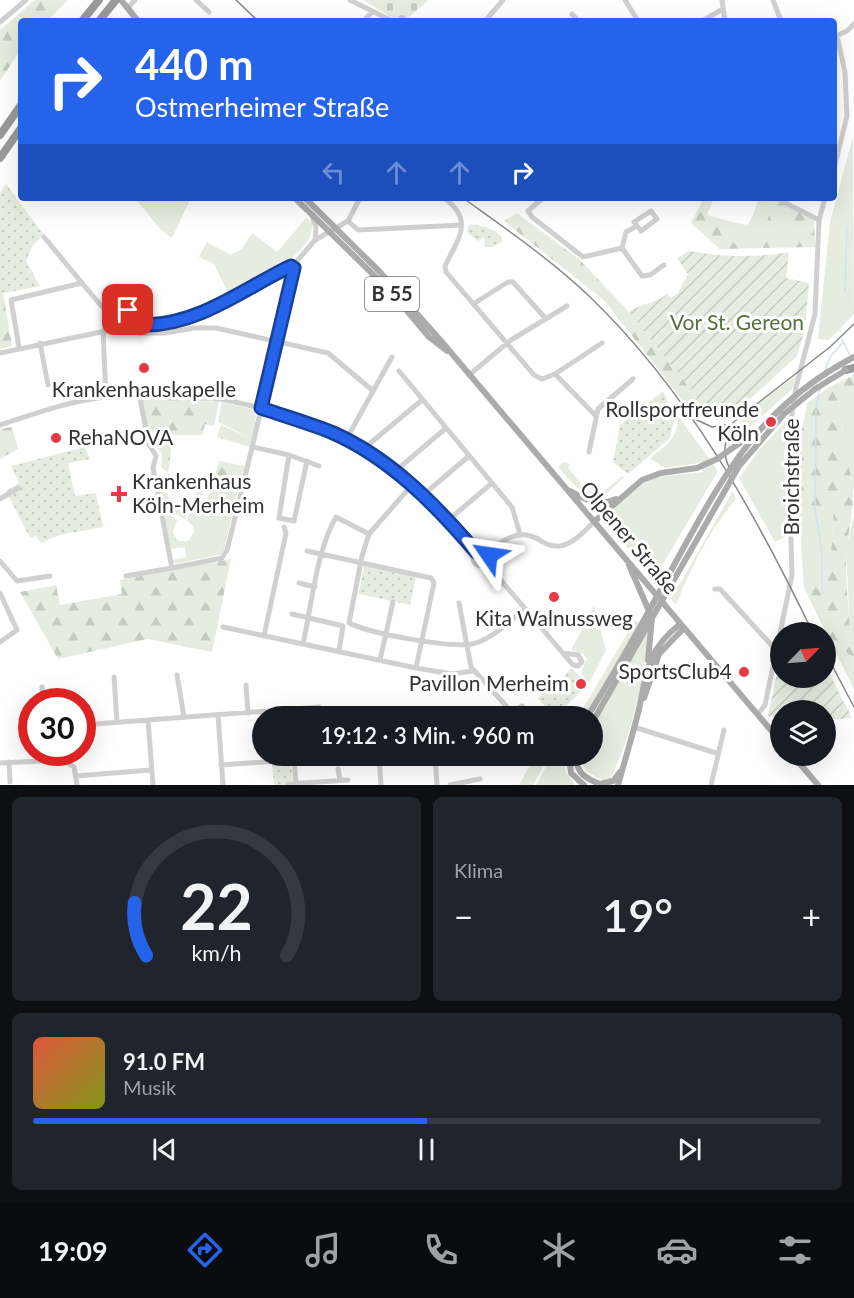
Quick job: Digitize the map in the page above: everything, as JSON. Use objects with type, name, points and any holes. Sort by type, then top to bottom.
[{"type":"highway","points":[[84,18],[99,0]]},
{"type":"highway","points":[[102,18],[120,1]]},
{"type":"highway","points":[[0,135],[18,109]]},
{"type":"highway","points":[[0,158],[18,132]]},
{"type":"main road","points":[[120,1],[136,18]]},
{"type":"main road","name":"Olpener Straße","points":[[298,201],[387,280],[431,335],[452,355],[770,729]]},
{"type":"main road","name":"Olpener Straße","points":[[308,201],[334,231]]},
{"type":"main road","points":[[594,521],[622,496],[650,476],[697,468],[717,459],[759,429],[807,385],[854,357]]},
{"type":"main road","points":[[602,706],[739,466],[784,414],[815,389],[851,368]]},
{"type":"main road","points":[[593,706],[722,480],[759,429]]},
{"type":"main road","name":"B 55","points":[[564,487],[595,503],[605,503],[622,496]]},
{"type":"main road","points":[[626,558],[652,618],[640,706]]},
{"type":"main road","points":[[647,667],[660,642],[682,626]]},
{"type":"main road","points":[[618,785],[640,706],[657,656],[682,626]]},
{"type":"main road","points":[[570,766],[571,773],[584,785]]},
{"type":"main road","points":[[578,766],[583,775],[601,784],[613,781],[622,770]]},
{"type":"main road","points":[[802,766],[818,785]]},
{"type":"street","points":[[0,22],[26,0]]},
{"type":"street","points":[[128,8],[135,0]]},
{"type":"street","points":[[196,0],[209,12]]},
{"type":"street","points":[[202,6],[208,0]]},
{"type":"street","points":[[350,0],[371,13],[376,12],[387,18]]},
{"type":"street","points":[[488,18],[503,0]]},
{"type":"street","points":[[625,0],[636,18]]},
{"type":"street","points":[[722,0],[724,18]]},
{"type":"street","points":[[773,0],[780,18]]},
{"type":"street","points":[[707,18],[723,9]]},
{"type":"street","points":[[366,18],[371,13]]},
{"type":"street","points":[[572,14],[575,18]]},
{"type":"street","points":[[837,35],[854,24]]},
{"type":"street","points":[[837,40],[845,72],[847,116],[837,157]]},
{"type":"street","points":[[126,576],[225,555],[253,447],[293,261],[297,261],[315,240],[348,221],[358,201]]},
{"type":"street","points":[[447,201],[460,213],[462,225],[445,269],[537,378],[555,374],[602,343]]},
{"type":"street","points":[[540,201],[528,211],[532,218],[580,256],[586,257],[622,248]]},
{"type":"street","points":[[782,201],[819,220]]},
{"type":"street","name":"Broichstraße","points":[[782,622],[793,568],[788,456],[791,419],[799,371],[815,314],[819,220],[824,201]]},
{"type":"street","points":[[311,213],[315,224],[315,240]]},
{"type":"street","points":[[348,221],[358,230],[462,225]]},
{"type":"street","points":[[622,248],[627,232],[637,226]]},
{"type":"street","points":[[44,237],[120,328]]},
{"type":"street","points":[[622,248],[642,276],[650,276],[664,265]]},
{"type":"street","points":[[128,310],[147,325],[176,322],[202,313],[293,267]]},
{"type":"street","points":[[473,304],[508,282],[513,282],[546,319]]},
{"type":"street","points":[[19,347],[11,300],[82,283]]},
{"type":"street","points":[[469,375],[507,344],[567,306]]},
{"type":"street","points":[[0,352],[120,328],[140,333],[165,333],[194,328],[216,328],[328,353],[372,390]]},
{"type":"street","points":[[103,331],[106,397]]},
{"type":"street","points":[[40,343],[48,385]]},
{"type":"street","points":[[346,440],[392,357]]},
{"type":"street","points":[[399,371],[512,507],[520,534]]},
{"type":"street","points":[[555,374],[595,415]]},
{"type":"street","points":[[589,452],[598,409],[633,379]]},
{"type":"street","points":[[139,394],[149,444],[156,456],[153,468],[172,568]]},
{"type":"street","points":[[0,425],[52,408],[106,397],[139,394],[221,399],[261,408],[298,420],[346,440],[412,485],[436,506],[476,552]]},
{"type":"street","points":[[368,445],[422,400]]},
{"type":"street","points":[[399,468],[446,428]]},
{"type":"street","points":[[253,447],[289,455],[319,466]]},
{"type":"street","points":[[289,455],[279,518],[294,521],[307,461]]},
{"type":"street","points":[[429,490],[469,456]]},
{"type":"street","points":[[452,517],[492,483]]},
{"type":"street","points":[[339,651],[369,534],[412,485]]},
{"type":"street","points":[[0,499],[18,488]]},
{"type":"street","points":[[303,644],[326,536],[336,517],[369,534]]},
{"type":"street","points":[[488,553],[507,538],[520,534],[532,536],[551,546],[562,546],[594,521]]},
{"type":"street","points":[[264,636],[286,533],[284,527]]},
{"type":"street","points":[[307,550],[433,579],[416,668]]},
{"type":"street","points":[[482,550],[488,553],[490,557],[487,564],[482,566],[475,564],[473,557],[476,552],[482,550]]},
{"type":"street","points":[[0,561],[17,581],[50,576]]},
{"type":"street","points":[[487,564],[562,653]]},
{"type":"street","points":[[298,583],[315,587]]},
{"type":"street","points":[[715,589],[720,589],[770,643]]},
{"type":"street","points":[[0,592],[17,630],[0,642]]},
{"type":"street","points":[[380,660],[393,602]]},
{"type":"street","points":[[459,603],[472,671]]},
{"type":"street","points":[[292,614],[422,640],[466,646],[495,633],[524,609]]},
{"type":"street","points":[[223,627],[416,668],[452,674],[472,671],[482,677],[507,706]]},
{"type":"street","points":[[177,675],[183,717]]},
{"type":"street","points":[[114,677],[117,722]]},
{"type":"street","name":"Broichstraße","points":[[758,714],[765,705],[770,682]]},
{"type":"street","points":[[246,685],[248,713]]},
{"type":"street","points":[[96,724],[252,713]]},
{"type":"street","points":[[218,715],[223,785]]},
{"type":"street","points":[[147,720],[153,785]]},
{"type":"street","points":[[634,727],[716,753]]},
{"type":"street","points":[[711,785],[718,761],[716,753],[724,730]]},
{"type":"street","points":[[0,763],[18,761]]},
{"type":"street","points":[[9,762],[10,782]]},
{"type":"street","points":[[221,765],[252,762]]},
{"type":"street","points":[[70,766],[76,776],[77,785]]},
{"type":"street","points":[[295,766],[296,783]]},
{"type":"street","points":[[380,766],[381,785]]},
{"type":"street","points":[[436,766],[437,785]]},
{"type":"street","points":[[339,769],[340,780]]},
{"type":"street","points":[[76,776],[151,770]]},
{"type":"street","points":[[450,785],[480,779]]},
{"type":"street","points":[[288,784],[348,780]]},
{"type":"green space","points":[[35,0],[68,0],[50,18],[18,18],[18,54],[0,81],[0,30]]},
{"type":"green space","points":[[363,0],[429,0],[408,18],[392,18]]},
{"type":"green space","points":[[853,136],[854,314],[829,340],[818,339],[830,223]]},
{"type":"green space","points":[[6,184],[44,235],[33,245],[26,261],[40,286],[0,294],[0,193]]},
{"type":"green space","points":[[137,201],[190,201],[172,238],[160,229]]},
{"type":"green space","points":[[702,201],[713,201],[707,215],[732,222],[726,241],[795,241],[797,230],[778,224],[766,224],[770,213],[774,215],[777,208],[772,205],[764,207],[761,212],[755,210],[758,201],[781,201],[814,219],[815,247],[720,249],[691,223]]},
{"type":"green space","points":[[772,205],[778,208],[774,215],[770,214],[766,224],[778,224],[798,230],[795,241],[726,241],[732,222],[748,225],[755,210],[761,212],[764,207]]},
{"type":"green space","points":[[517,213],[580,260],[629,312],[693,392],[702,408],[716,416],[692,413],[605,301],[504,221]]},
{"type":"green space","points":[[306,218],[312,223],[310,235],[304,246],[293,257],[228,293],[214,264],[199,257],[207,242],[231,255],[242,249],[252,233],[277,252]]},
{"type":"green space","points":[[470,224],[493,230],[503,241],[493,247],[485,247],[484,237],[478,241],[466,231]]},
{"type":"green space","name":"Vor St. Gereon","points":[[689,251],[739,256],[789,252],[786,278],[809,283],[805,329],[797,356],[750,399],[733,412],[723,416],[716,416],[702,408],[693,392],[629,312],[667,294],[671,298],[678,293],[688,274],[677,258]]},
{"type":"green space","points":[[3,293],[12,346],[0,349],[0,294]]},
{"type":"green space","points":[[854,375],[854,408],[848,407],[844,414],[843,435],[853,488],[846,569],[850,632],[854,632],[854,658],[836,645],[836,622],[821,622],[804,588],[830,568],[834,506],[799,511],[798,449],[807,403],[833,385]]},
{"type":"green space","points":[[795,376],[793,388],[727,448],[729,438],[744,418]]},
{"type":"green space","points":[[663,391],[675,417],[669,439],[628,474],[613,462],[620,425]]},
{"type":"green space","points":[[162,396],[219,401],[214,426],[205,424],[202,435],[173,435],[168,473],[161,467],[162,454],[150,437],[142,398]]},
{"type":"green space","points":[[222,402],[254,410],[256,416],[252,439],[218,422]]},
{"type":"green space","points":[[848,407],[854,408],[854,492],[843,436],[844,415]]},
{"type":"green space","points":[[678,416],[718,471],[654,579],[602,518],[646,481],[657,477],[703,472],[699,463],[664,468],[650,458],[674,436]]},
{"type":"green space","points":[[788,419],[784,455],[787,536],[775,542],[739,478],[760,449]]},
{"type":"green space","points":[[221,425],[252,439],[250,447],[217,437]]},
{"type":"green space","points":[[12,427],[18,449],[0,459],[0,429]]},
{"type":"green space","points":[[85,447],[90,459],[68,463],[75,496],[96,493],[103,527],[59,535],[41,543],[36,535],[30,538],[6,491],[19,483],[11,466]]},
{"type":"green space","points":[[219,461],[245,466],[237,494],[212,488]]},
{"type":"green space","points":[[563,462],[570,464],[568,468],[587,491],[602,493],[622,476],[624,477],[605,495],[593,498],[576,487],[558,467]]},
{"type":"green space","points":[[159,488],[167,493],[170,505],[187,501],[189,504],[186,520],[163,506]]},
{"type":"green space","points":[[212,488],[237,494],[223,554],[175,564],[173,560],[186,557],[185,547],[171,549],[164,515],[167,513],[177,520],[173,531],[176,538],[180,541],[188,541],[194,533],[193,526],[187,521],[191,504],[198,500],[196,492],[203,491],[198,508],[204,505]]},
{"type":"green space","points":[[733,491],[736,499],[702,549],[676,605],[671,599]]},
{"type":"green space","points":[[834,506],[830,568],[804,588],[799,511]]},
{"type":"green space","points":[[854,515],[854,632],[850,632],[846,549]]},
{"type":"green space","points":[[231,559],[212,652],[148,639],[58,659],[20,592],[56,585],[60,605],[122,594],[120,580]]},
{"type":"green space","points":[[364,566],[416,576],[410,605],[359,594]]},
{"type":"green space","points":[[594,606],[606,650],[589,683],[581,673],[587,659],[583,654],[571,650]]},
{"type":"green space","points":[[635,620],[650,633],[644,670],[625,744],[610,779],[605,781],[588,772],[583,766],[603,766],[603,706],[584,706]]},
{"type":"green space","points":[[836,645],[854,658],[854,689],[836,653]]},
{"type":"green space","points":[[571,668],[588,685],[566,706],[545,706],[538,698],[562,679]]},
{"type":"green space","points":[[836,687],[852,718],[836,719],[836,700],[771,700],[774,688]]},
{"type":"green space","points":[[272,766],[291,766],[293,781],[286,782],[286,785],[274,785]]},
{"type":"green space","points":[[529,766],[543,766],[533,785],[519,785]]},
{"type":"green space","points":[[546,766],[566,766],[565,771],[575,785],[536,785]]},
{"type":"waterway","points":[[845,292],[847,226]]},
{"type":"waterway","points":[[842,339],[851,357]]},
{"type":"waterway","points":[[831,356],[843,342]]},
{"type":"waterway","points":[[824,373],[830,357]]},
{"type":"waterway","points":[[816,408],[820,389]]},
{"type":"waterway","points":[[816,410],[815,507],[822,555],[822,594]]},
{"type":"tram line","points":[[236,0],[255,18]]},
{"type":"tram line","points":[[467,201],[574,282],[625,333],[657,372],[688,412],[716,454],[767,542],[808,622]]},
{"type":"tram line","points":[[693,418],[712,427],[731,424],[830,347],[854,324]]},
{"type":"tram line","points":[[729,467],[725,449],[730,434],[737,424]]},
{"type":"tram line","points":[[836,673],[854,707]]},
{"type":"place","name":"Krankenhauskapelle","points":[[144,368]]},
{"type":"place","name":"Rollsportfreunde Köln","points":[[771,422]]},
{"type":"place","name":"RehaNOVA","points":[[56,438]]},
{"type":"place","name":"Krankenhaus Köln-Merheim","points":[[119,494]]},
{"type":"place","name":"Kita Walnussweg","points":[[554,597]]},
{"type":"place","name":"SportsClub4","points":[[744,672]]},
{"type":"place","name":"Pavillon Merheim","points":[[581,684]]},
{"type":"route","points":[[128,310],[147,325],[176,322],[202,313],[291,266],[294,268],[270,360],[261,408],[332,433],[378,460],[436,506],[476,552],[482,550],[489,555]]}]
